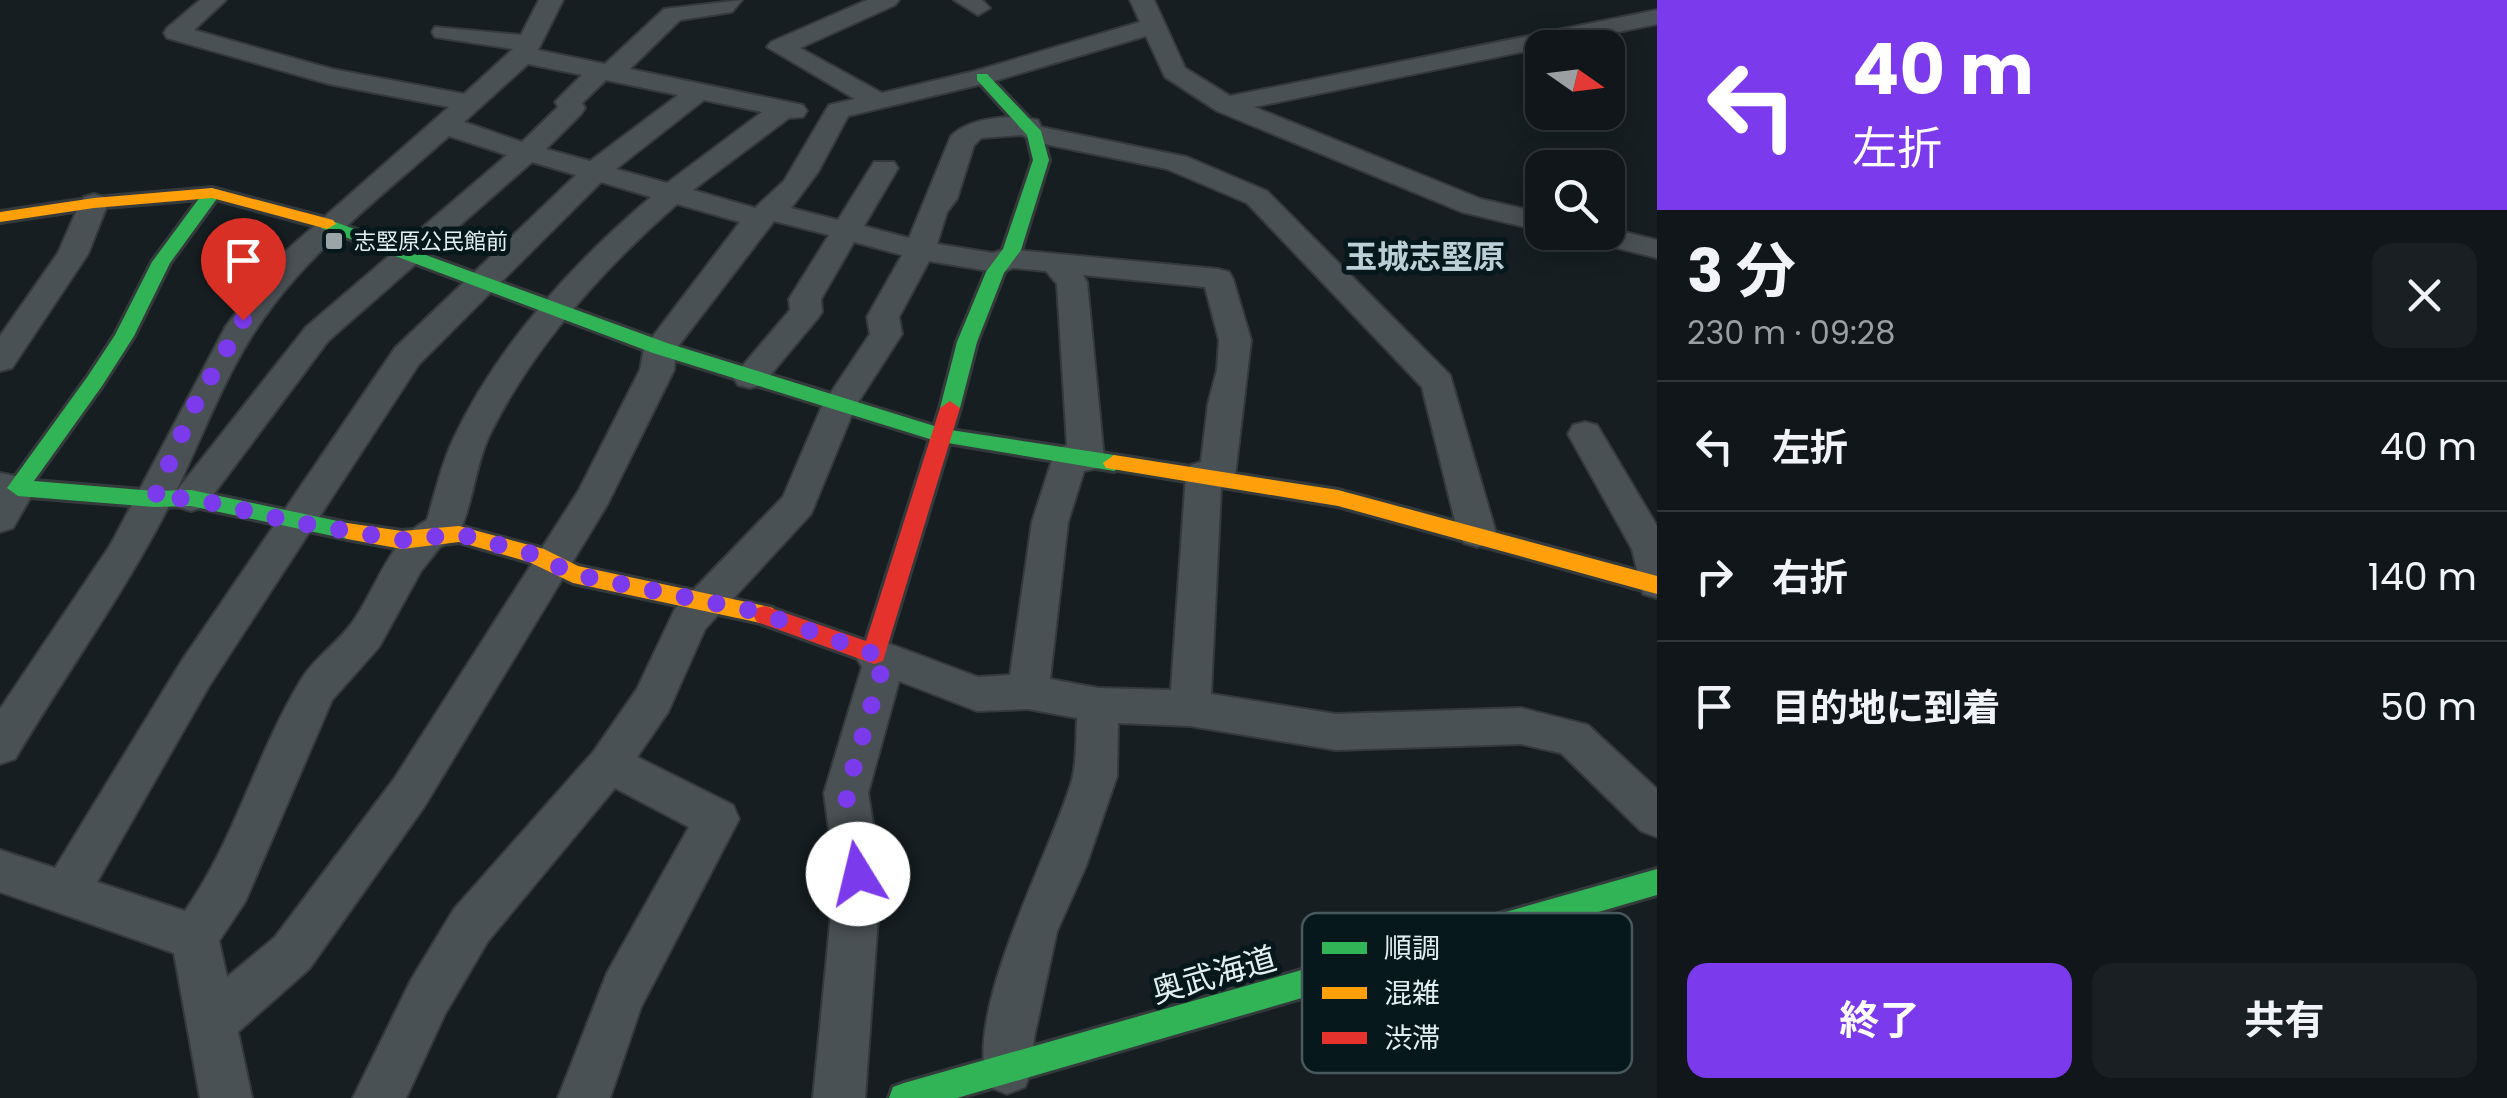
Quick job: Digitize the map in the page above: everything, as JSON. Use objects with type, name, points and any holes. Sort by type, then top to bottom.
[{"type":"street","points":[[214,0],[176,34],[330,76],[471,103]]},
{"type":"street","points":[[0,746],[16,685],[124,554],[154,499],[192,410],[247,314],[290,264],[526,49],[551,0]]},
{"type":"street","points":[[191,498],[318,334],[528,151],[572,108],[568,102],[673,14],[724,7],[730,0]]},
{"type":"street","points":[[880,102],[780,47],[887,0]]},
{"type":"street","points":[[444,32],[782,111],[838,112],[982,77],[1147,13],[1174,72],[1226,105],[1472,206],[1525,218]]},
{"type":"street","points":[[1226,105],[1657,16]]},
{"type":"street","points":[[839,1098],[858,874],[846,794],[879,656],[967,342],[1003,261],[1012,250],[1041,160],[1031,130],[982,77]]},
{"type":"street","points":[[67,891],[195,674],[407,356],[598,169],[699,91]]},
{"type":"street","points":[[226,1098],[195,937],[228,887],[286,750],[318,688],[365,636],[408,560],[428,537],[443,529],[472,438],[556,307],[714,154],[782,111]]},
{"type":"street","points":[[214,1020],[292,953],[410,794],[610,465],[657,370],[660,348],[812,160],[838,112]]},
{"type":"street","points":[[447,125],[674,192],[920,250],[1218,280],[1235,340],[1234,370],[1210,475],[1190,708]]},
{"type":"street","points":[[379,1098],[428,996],[471,925],[609,764],[653,700],[689,620],[798,504],[840,406],[886,334],[883,316],[920,250],[933,210],[943,199],[961,142],[973,130],[1031,130],[1152,156],[1223,177],[1257,197],[1438,383],[1477,533]]},
{"type":"street","points":[[750,377],[806,312],[806,300],[884,168]]},
{"type":"street","points":[[6,497],[95,380],[124,336],[162,262],[212,193]]},
{"type":"street","points":[[0,217],[94,203],[212,193],[334,226],[660,348],[943,436],[1338,498],[1657,584],[1651,548],[1584,434]]},
{"type":"street","points":[[0,360],[73,254],[94,203]]},
{"type":"street","points":[[1625,241],[1657,249]]},
{"type":"street","points":[[1028,692],[1050,522],[1079,458],[1072,282],[1054,262]]},
{"type":"street","points":[[6,497],[191,498],[294,522],[402,540],[459,534],[536,555],[573,574],[758,612],[977,694],[1028,692],[1098,705],[1190,708],[1336,732],[1521,726],[1572,738],[1657,817]]},
{"type":"street","points":[[1007,1069],[1009,1038],[1034,931],[1063,866],[1095,776],[1098,705]]},
{"type":"street","points":[[584,1098],[591,1070],[629,982],[717,820],[609,764]]},
{"type":"street","points":[[0,872],[67,891],[195,937]]},
{"type":"street","name":"奥武海道","points":[[1549,913],[1657,882]]},
{"type":"street","name":"奥武海道","points":[[904,1098],[1302,984]]},
{"type":"traffic: fast","points":[[950,408],[967,342],[995,272],[1012,250],[1041,160],[1035,134],[982,77]]},
{"type":"traffic: fast","points":[[212,193],[161,262],[124,336],[95,381],[18,488],[154,499],[191,498],[347,531]]},
{"type":"traffic: fast","points":[[327,224],[660,348],[943,436],[1114,463]]},
{"type":"traffic: fast","points":[[1549,913],[1657,882]]},
{"type":"traffic: fast","points":[[904,1098],[1302,984]]},
{"type":"traffic: slow","points":[[0,217],[94,203],[212,193],[327,224]]},
{"type":"traffic: slow","points":[[1114,463],[1338,498],[1657,585]]},
{"type":"traffic: slow","points":[[347,531],[402,540],[459,534],[536,555],[573,574],[765,615]]},
{"type":"traffic: jam","points":[[765,615],[874,654],[950,408]]},
{"type":"place","name":"志堅原公民館前","points":[[334,241]]},
{"type":"district","name":"玉城志堅原","points":[[1425,257]]},
{"type":"route","points":[[243,320],[192,410],[154,499],[191,498],[294,522],[402,540],[459,534],[536,555],[573,574],[758,612],[885,658],[846,794],[858,874]]}]
